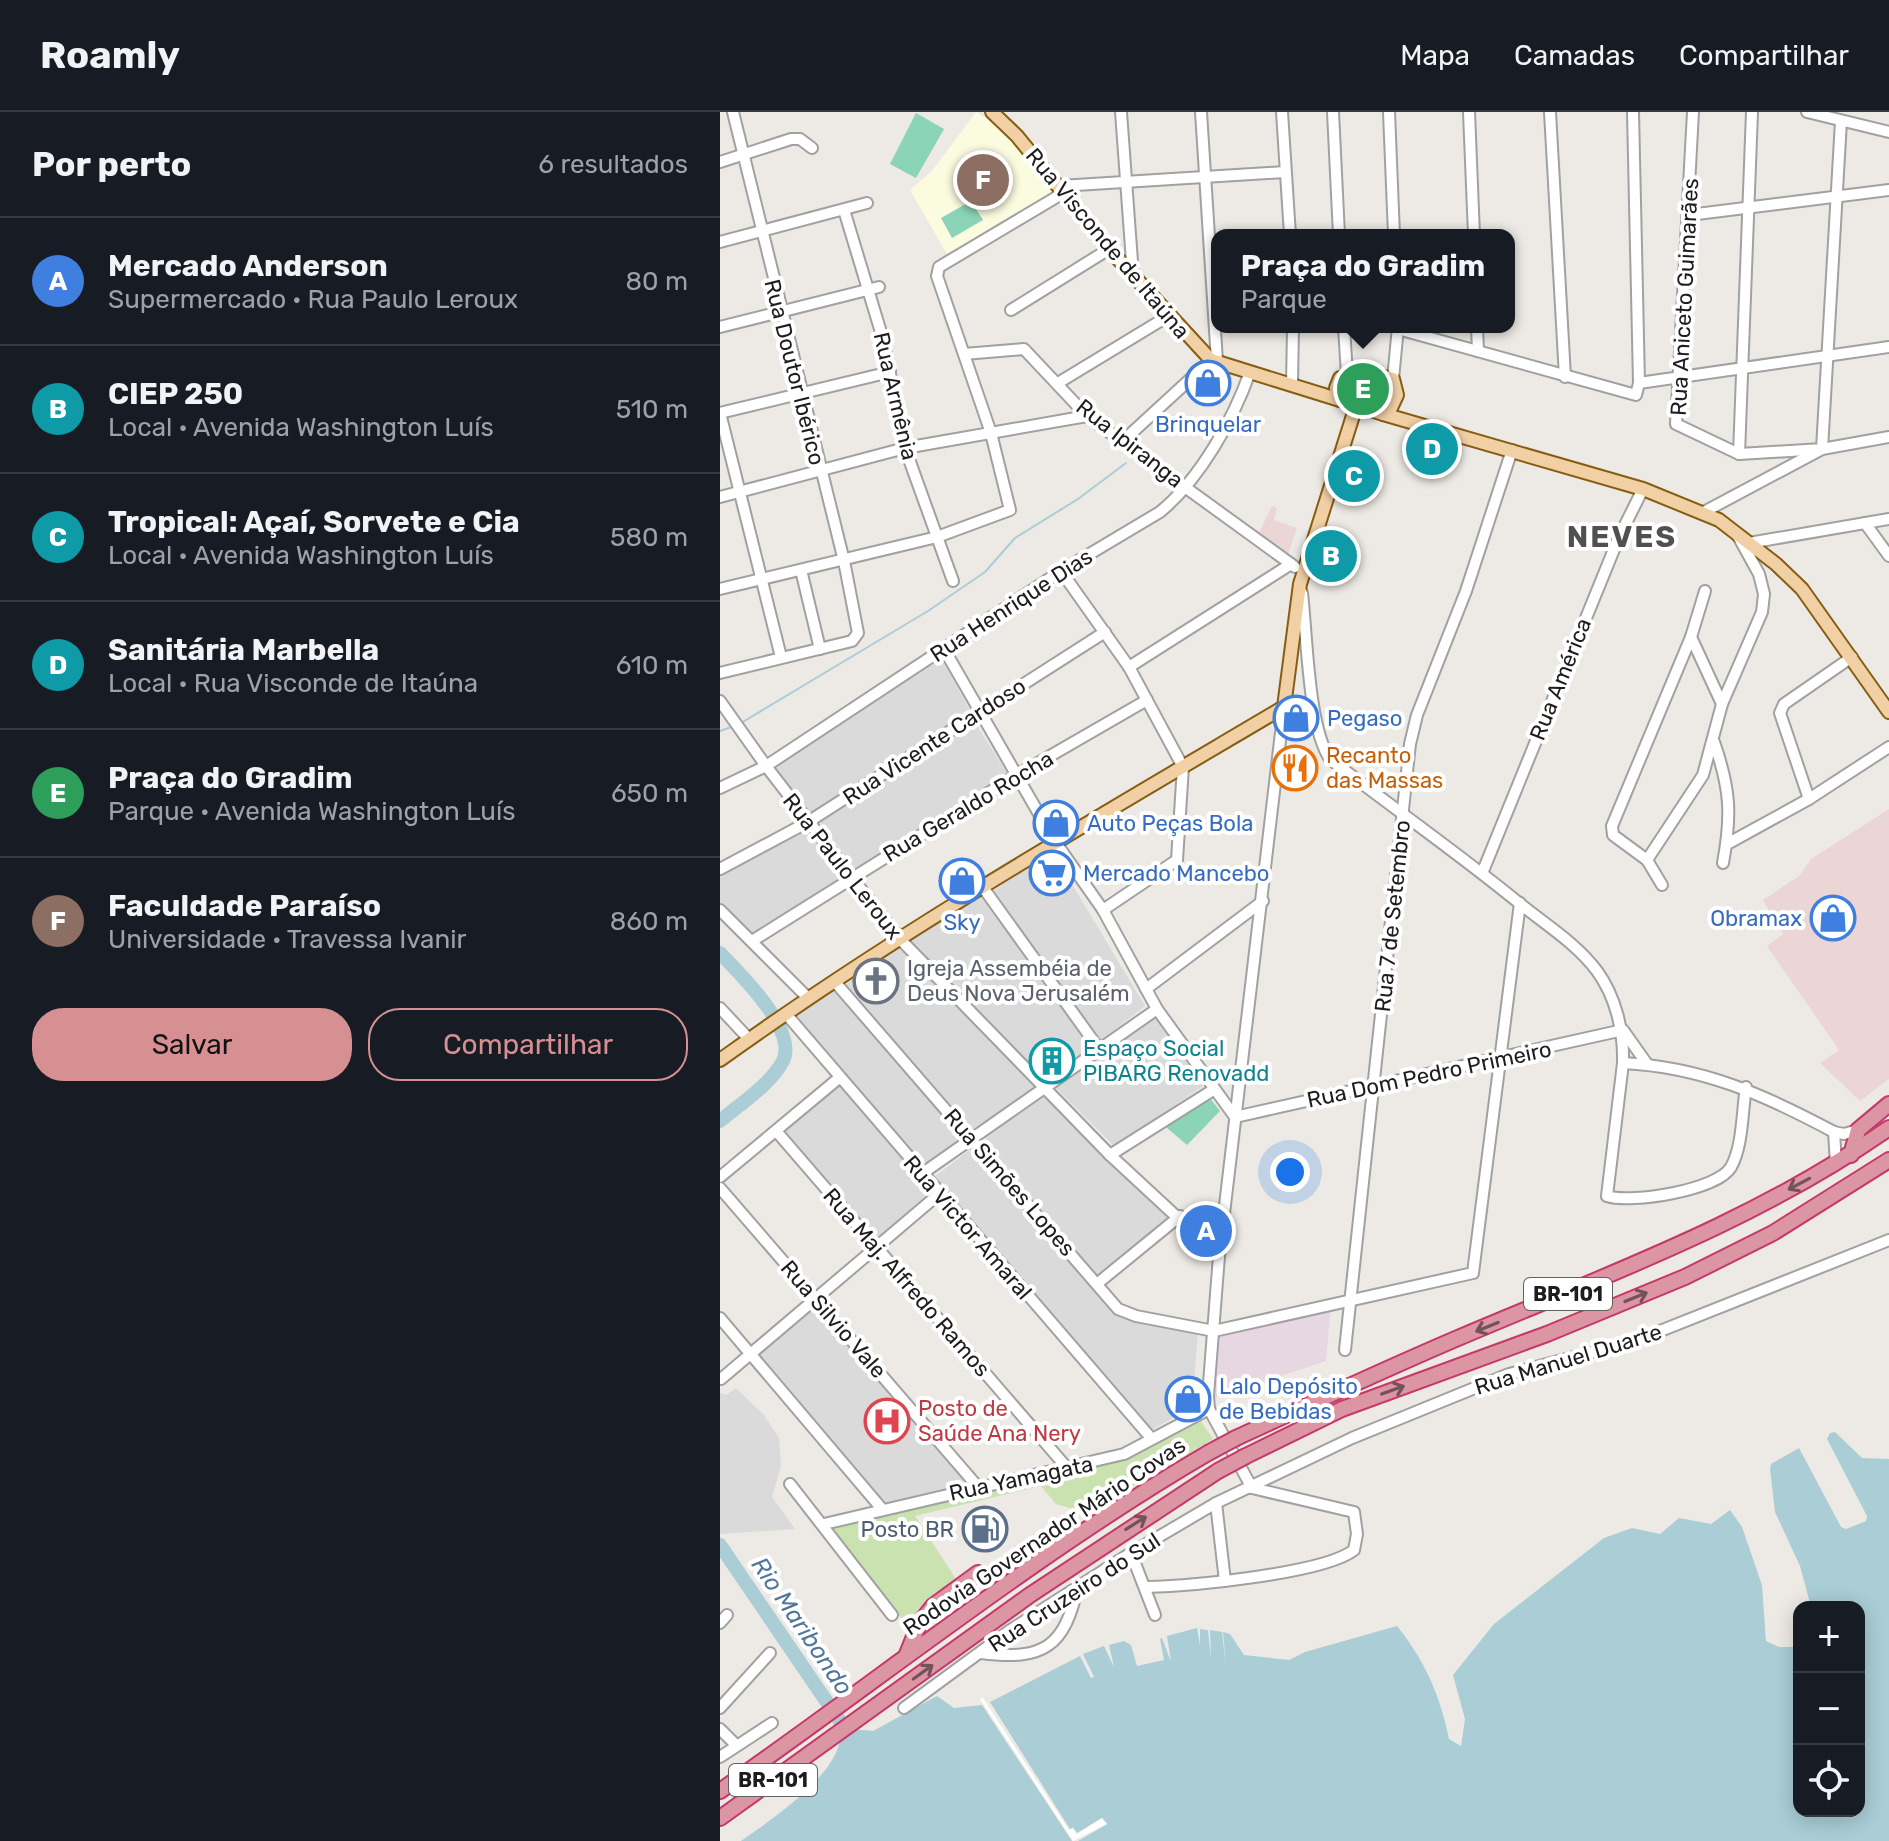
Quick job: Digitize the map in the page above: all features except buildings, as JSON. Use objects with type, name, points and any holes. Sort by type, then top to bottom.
[{"type":"highway","points":[[1851,1155],[1858,1130],[1889,1104]]},
{"type":"highway","name":"Rodovia Governador Mário Covas","points":[[720,1791],[907,1654],[1098,1522],[1208,1453],[1459,1338],[1667,1252],[1836,1164],[1889,1128]]},
{"type":"highway","name":"Rodovia Governador Mário Covas","points":[[720,1818],[1078,1561],[1218,1471],[1342,1409],[1547,1334],[1685,1277],[1773,1233],[1889,1160]]},
{"type":"highway","points":[[907,1654],[919,1624],[933,1606],[978,1573]]},
{"type":"main road","name":"Rua Visconde de Itaúna","points":[[992,112],[1063,189],[1109,249],[1214,360],[1383,414]]},
{"type":"main road","points":[[1321,393],[1343,376],[1366,373],[1393,379],[1397,395],[1418,425]]},
{"type":"main road","points":[[1340,400],[1336,388],[1343,376]]},
{"type":"main road","points":[[1383,414],[1395,405],[1397,395]]},
{"type":"main road","points":[[720,1060],[898,937],[1054,840],[1284,707],[1302,578],[1356,406]]},
{"type":"main road","points":[[1383,414],[1643,489],[1702,513],[1735,531],[1802,589],[1889,712]]},
{"type":"street","name":"Rua Doutor Ibérico","points":[[733,112],[760,232],[844,561],[858,633],[852,641],[820,649]]},
{"type":"street","points":[[1121,112],[1133,275]]},
{"type":"street","points":[[1201,112],[1211,292]]},
{"type":"street","points":[[1282,112],[1290,229]]},
{"type":"street","points":[[1333,112],[1339,229]]},
{"type":"street","points":[[1389,112],[1394,229]]},
{"type":"street","points":[[1469,112],[1474,229]]},
{"type":"street","points":[[1550,112],[1565,377]]},
{"type":"street","points":[[1415,333],[1634,396],[1639,383],[1633,112]]},
{"type":"street","name":"Rua Aniceto Guimarães","points":[[1693,112],[1681,380],[1676,419],[1678,428],[1739,454],[1822,449]]},
{"type":"street","points":[[1739,454],[1739,368],[1752,112]]},
{"type":"street","points":[[1807,112],[1889,132]]},
{"type":"street","points":[[1822,449],[1841,121]]},
{"type":"street","points":[[720,162],[791,139],[800,139],[812,148]]},
{"type":"street","points":[[720,589],[937,537],[1010,510],[991,433],[939,285],[939,267],[1063,189],[1285,172]]},
{"type":"street","points":[[1689,215],[1889,190]]},
{"type":"street","points":[[720,242],[867,203]]},
{"type":"street","name":"Rua Armênia","points":[[844,210],[874,289],[905,448],[953,581]]},
{"type":"street","points":[[1011,310],[1109,249]]},
{"type":"street","points":[[720,327],[874,289]]},
{"type":"street","points":[[1058,383],[1170,315]]},
{"type":"street","points":[[1124,440],[1214,360],[1213,333]]},
{"type":"street","points":[[1292,385],[1293,333]]},
{"type":"street","points":[[1343,376],[1344,333]]},
{"type":"street","points":[[1393,379],[1398,333]]},
{"type":"street","points":[[1477,333],[1478,351]]},
{"type":"street","points":[[1639,383],[1681,380],[1739,368],[1889,347]]},
{"type":"street","name":"Rua Ipiranga","points":[[964,354],[1024,349],[1087,416],[1291,564],[1302,578]]},
{"type":"street","points":[[781,657],[720,413],[890,372]]},
{"type":"street","name":"Rua Henrique Dias","points":[[720,788],[766,766],[1061,571],[1160,512],[1184,486],[1234,417],[1250,372]]},
{"type":"street","points":[[720,497],[905,448],[1087,416]]},
{"type":"street","points":[[1702,513],[1822,449],[1889,437]]},
{"type":"street","name":"Rua 7 de Setembro","points":[[1345,1350],[1410,744],[1417,715],[1466,591],[1512,450]]},
{"type":"street","name":"Rua América","points":[[1483,871],[1619,537],[1643,489]]},
{"type":"street","points":[[1749,543],[1889,519]]},
{"type":"street","points":[[1865,523],[1889,556]]},
{"type":"street","points":[[1647,860],[1703,775],[1722,704],[1762,612],[1764,594],[1759,574],[1735,531]]},
{"type":"street","points":[[1129,667],[1291,564]]},
{"type":"street","points":[[720,673],[820,649],[801,570]]},
{"type":"street","points":[[1061,571],[1129,667],[1183,767],[1177,860],[1103,910]]},
{"type":"street","points":[[1302,578],[1323,749],[1330,759],[1483,871],[1576,947],[1599,974],[1623,1030],[1647,1064]]},
{"type":"street","points":[[1662,885],[1647,860],[1611,830],[1691,637],[1705,591]]},
{"type":"street","name":"Rua Vicente Cardoso","points":[[720,869],[808,822],[1105,632]]},
{"type":"street","points":[[1691,637],[1722,704]]},
{"type":"street","points":[[944,649],[1054,840],[1103,910],[1157,1009],[1235,1117]]},
{"type":"street","points":[[1809,799],[1780,713],[1784,704],[1852,657]]},
{"type":"street","name":"Rua Geraldo Rocha","points":[[752,941],[1017,775],[1147,700]]},
{"type":"street","name":"Rua Paulo Leroux","points":[[720,701],[808,822],[898,937],[1110,1155],[1180,1216],[1219,1256]]},
{"type":"street","points":[[1146,1587],[1199,1586],[1287,1570],[1350,1553],[1356,1546],[1356,1517],[1350,1510],[1252,1488],[1209,1409],[1219,1256],[1284,707]]},
{"type":"street","points":[[1714,740],[1728,782],[1731,805],[1723,863]]},
{"type":"street","points":[[1727,844],[1809,799],[1889,747]]},
{"type":"street","points":[[982,886],[1099,1049]]},
{"type":"street","points":[[1146,989],[1263,901]]},
{"type":"street","points":[[1214,1331],[1473,1273],[1520,903]]},
{"type":"street","points":[[720,910],[809,999]]},
{"type":"street","name":"Rua Simões Lopes","points":[[835,982],[1098,1283],[1111,1303],[1125,1313],[1214,1331]]},
{"type":"street","points":[[720,1008],[749,1039]]},
{"type":"street","points":[[923,1173],[1157,1009]]},
{"type":"street","name":"Rua Victor Amaral","points":[[779,1019],[839,1078],[1151,1438]]},
{"type":"street","points":[[1623,1030],[1623,1063],[1607,1196],[1627,1201],[1645,1199],[1713,1182],[1726,1175],[1733,1164],[1746,1087]]},
{"type":"street","name":"Rua Dom Pedro Primeiro","points":[[1235,1117],[1623,1030]]},
{"type":"street","points":[[1623,1063],[1647,1064],[1746,1087],[1834,1132],[1844,1134],[1858,1130]]},
{"type":"street","points":[[720,1177],[839,1078]]},
{"type":"street","points":[[1110,1155],[1213,1090]]},
{"type":"street","name":"Rua Maj. Alfredo Ramos","points":[[777,1132],[1068,1469]]},
{"type":"street","points":[[1834,1132],[1836,1164]]},
{"type":"street","name":"Rua Silvio Vale","points":[[720,1188],[978,1487]]},
{"type":"street","points":[[721,1379],[939,1194]]},
{"type":"street","points":[[1098,1283],[1180,1216]]},
{"type":"street","name":"Rua Manuel Duarte","points":[[1252,1488],[1352,1438],[1509,1374],[1635,1341],[1889,1240]]},
{"type":"street","points":[[720,1318],[882,1509]]},
{"type":"street","name":"Rua Yamagata","points":[[824,1524],[1124,1454],[1209,1409]]},
{"type":"street","points":[[790,1484],[892,1615]]},
{"type":"street","name":"Rua Cruzeiro do Sul","points":[[904,1708],[1078,1585],[1216,1503],[1252,1488]]},
{"type":"street","points":[[1216,1503],[1225,1581]]},
{"type":"street","points":[[1131,1553],[1155,1615]]},
{"type":"street","points":[[981,1653],[1006,1656],[1031,1653],[1049,1645],[1062,1635],[1072,1617],[1078,1585]]},
{"type":"street","points":[[720,1708],[770,1653]]},
{"type":"street","points":[[720,1757],[772,1723]]},
{"type":"street","points":[[720,1729],[736,1745]]},
{"type":"shaded area","points":[[976,112],[1004,129],[1054,191],[1033,208],[947,254],[910,190],[932,171]]},
{"type":"shaded area","points":[[1272,506],[1277,508],[1274,520],[1297,528],[1288,554],[1259,533]]},
{"type":"shaded area","points":[[941,658],[971,712],[812,817],[773,768]]},
{"type":"shaded area","points":[[974,721],[1007,773],[856,870],[820,822]]},
{"type":"shaded area","name":"Obramax","points":[[1889,809],[1889,1079],[1860,1101],[1820,1063],[1839,1050],[1767,946],[1783,934],[1763,900],[1799,876],[1811,859]]},
{"type":"shaded area","points":[[808,830],[844,879],[751,939],[720,904],[720,876]]},
{"type":"shaded area","points":[[1052,851],[1145,1006],[1099,1042],[991,892]]},
{"type":"shaded area","points":[[983,895],[1093,1047],[1047,1079],[906,941]]},
{"type":"shaded area","points":[[897,947],[1038,1088],[969,1131],[845,985]]},
{"type":"shaded area","points":[[832,989],[962,1138],[921,1167],[791,1016]]},
{"type":"shaded area","points":[[1153,1015],[1203,1086],[1115,1147],[1055,1087]]},
{"type":"shaded area","points":[[840,1085],[935,1195],[876,1240],[780,1130]]},
{"type":"shaded area","points":[[1045,1093],[1171,1219],[1098,1277],[981,1142]]},
{"type":"shaded area","points":[[972,1148],[1112,1312],[1198,1332],[1192,1407],[1150,1431],[933,1178]]},
{"type":"shaded area","points":[[817,1299],[975,1488],[883,1506],[754,1352]]},
{"type":"shaded area","points":[[1331,1306],[1326,1361],[1215,1398],[1219,1332]]},
{"type":"shaded area","points":[[736,1388],[764,1415],[779,1438],[781,1466],[772,1497],[795,1529],[720,1534],[720,1393],[726,1395]]},
{"type":"green space","points":[[916,113],[944,129],[916,178],[890,164]]},
{"type":"green space","points":[[971,201],[983,220],[952,238],[941,218]]},
{"type":"green space","points":[[1352,374],[1388,381],[1390,393],[1381,408],[1340,396],[1338,382]]},
{"type":"green space","points":[[1209,1097],[1220,1111],[1187,1145],[1166,1127]]},
{"type":"green space","points":[[1198,1417],[1213,1439],[1088,1513],[1056,1504],[1041,1486],[915,1516],[967,1596],[919,1631],[890,1609],[832,1528],[992,1487],[1114,1463]]},
{"type":"water","points":[[1835,1432],[1862,1458],[1889,1459],[1889,1841],[1078,1841],[1107,1824],[1102,1818],[1077,1833],[1070,1829],[990,1702],[1080,1656],[1091,1678],[1094,1677],[1083,1654],[1104,1646],[1114,1667],[1109,1645],[1124,1641],[1131,1645],[1137,1666],[1164,1660],[1162,1638],[1171,1662],[1167,1636],[1197,1628],[1200,1645],[1200,1629],[1208,1630],[1211,1660],[1210,1630],[1222,1632],[1226,1666],[1223,1632],[1230,1634],[1244,1655],[1289,1660],[1305,1652],[1397,1626],[1430,1679],[1449,1739],[1461,1746],[1465,1719],[1453,1675],[1494,1624],[1604,1538],[1632,1528],[1660,1534],[1679,1518],[1711,1524],[1730,1510],[1742,1527],[1762,1585],[1766,1641],[1779,1647],[1793,1647],[1793,1817],[1865,1817],[1865,1601],[1809,1601],[1800,1566],[1775,1512],[1770,1469],[1771,1464],[1799,1448],[1841,1527],[1846,1529],[1866,1521],[1867,1516],[1827,1439],[1830,1433]]},
{"type":"water","points":[[937,1696],[954,1708],[982,1705],[1072,1841],[741,1841],[815,1782],[836,1753],[840,1739],[853,1729],[873,1731]]},
{"type":"pier","points":[[983,1698],[1069,1830],[1073,1828],[1077,1834],[1102,1818],[1107,1824],[1073,1841],[980,1699]]},
{"type":"waterway","points":[[741,723],[928,611],[985,572],[1015,538],[1078,499],[1126,463]]},
{"type":"waterway","points":[[720,731],[731,727]]},
{"type":"waterway","name":"Rio Maribondo","points":[[720,953],[765,1004],[782,1034],[785,1048],[783,1061],[770,1078],[720,1121]]},
{"type":"waterway","name":"Rio Maribondo","points":[[720,1545],[848,1733]]},
{"type":"place","name":"Faculdade Paraíso","points":[[983,180]]},
{"type":"place","name":"Brinquelar","points":[[1208,383]]},
{"type":"place","name":"Praça do Gradim","points":[[1363,389]]},
{"type":"place","name":"Sanitária Marbella","points":[[1432,449]]},
{"type":"place","name":"Tropical: Açaí, Sorvete e Cia","points":[[1354,476]]},
{"type":"place","name":"CIEP 250","points":[[1331,556]]},
{"type":"place","name":"Pegaso","points":[[1296,718]]},
{"type":"place","name":"Recanto das Massas","points":[[1295,768]]},
{"type":"place","name":"Auto Peças Bola","points":[[1056,823]]},
{"type":"place","name":"Mercado Mancebo","points":[[1052,873]]},
{"type":"place","name":"Sky","points":[[962,881]]},
{"type":"place","name":"Obramax","points":[[1833,918]]},
{"type":"place","name":"Igreja Assembéia de Deus Nova Jerusalém","points":[[876,981]]},
{"type":"place","name":"Espaço Social PIBARG Renovadd","points":[[1052,1061]]},
{"type":"place","name":"Mercado Anderson","points":[[1206,1231]]},
{"type":"place","name":"Lalo Depósito de Bebidas","points":[[1188,1399]]},
{"type":"place","name":"Posto de Saúde Ana Nery","points":[[887,1421]]},
{"type":"place","name":"Posto BR","points":[[985,1529]]},
{"type":"district","name":"NEVES","points":[[1622,537]]}]
